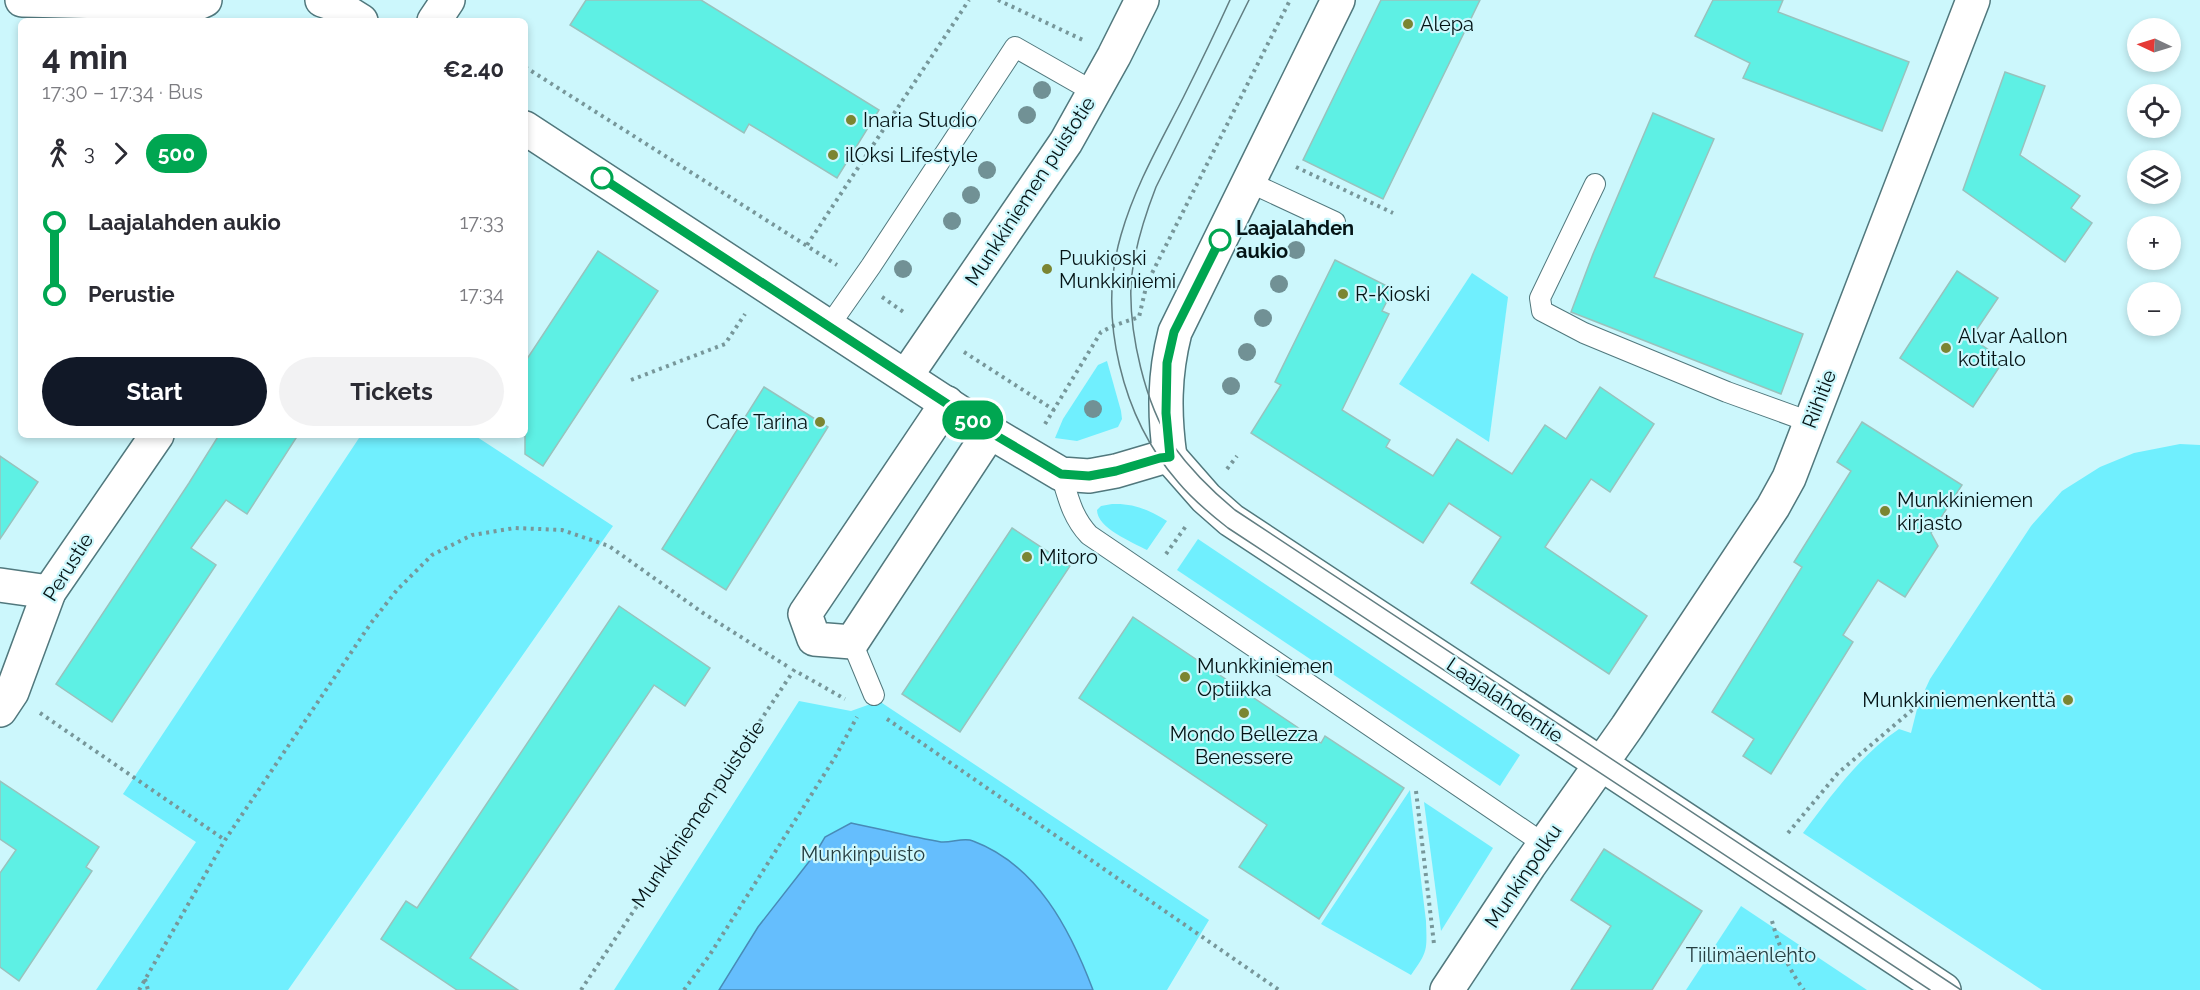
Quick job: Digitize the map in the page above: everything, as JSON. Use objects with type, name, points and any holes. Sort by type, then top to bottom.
[{"type":"street","points":[[22,0],[196,4],[205,0]]},
{"type":"street","points":[[322,0],[334,4],[356,18]]},
{"type":"street","points":[[436,18],[448,0]]},
{"type":"street","name":"Munkkiniemen puistotie","points":[[906,376],[1066,142],[1142,0]]},
{"type":"street","points":[[528,130],[990,432],[1061,474],[1089,476],[1170,457],[1166,390],[1167,363],[1174,332],[1338,0]]},
{"type":"street","name":"Riihitie","points":[[1600,764],[1773,507],[1789,478],[1973,0]]},
{"type":"street","points":[[946,403],[805,614],[814,639],[852,642],[990,432]]},
{"type":"street","name":"Perustie","points":[[6,701],[49,592],[155,438]]},
{"type":"street","name":"Laajalahdentie","points":[[1170,457],[1206,498],[1231,520],[1944,990]]},
{"type":"street","points":[[0,585],[49,592]]},
{"type":"street","name":"Munkinpolku","points":[[1447,990],[1600,764]]},
{"type":"lane","points":[[829,326],[1015,47],[1094,92]]},
{"type":"lane","points":[[1249,182],[1335,222]]},
{"type":"lane","points":[[1594,184],[1540,298],[1542,311],[1606,342],[1727,392],[1810,422]]},
{"type":"lane","points":[[1061,474],[1077,523],[1089,536],[1544,844]]},
{"type":"lane","points":[[852,642],[869,699]]},
{"type":"path","points":[[807,245],[969,0]]},
{"type":"path","points":[[998,0],[1087,42]]},
{"type":"path","points":[[528,69],[807,245],[1054,410],[1101,332],[1139,317],[1148,283],[1290,0]]},
{"type":"path","points":[[1304,172],[1393,213]]},
{"type":"path","points":[[631,380],[725,344],[764,285]]},
{"type":"path","points":[[139,990],[225,840],[371,623],[397,590],[432,555],[472,535],[515,528],[562,530],[609,546],[703,613],[850,703],[869,699],[1279,990]]},
{"type":"path","name":"Munkkiniemen puistotie","points":[[581,990],[814,639]]},
{"type":"path","points":[[684,990],[709,956],[834,759],[869,699]]},
{"type":"path","points":[[6,701],[225,840]]},
{"type":"path","points":[[1788,833],[1838,773],[1918,705]]},
{"type":"path","points":[[1416,790],[1435,946]]},
{"type":"path","points":[[1772,921],[1790,971],[1804,990]]},
{"type":"path","points":[[145,979],[148,990]]},
{"type":"green space","points":[[1472,273],[1508,297],[1489,442],[1399,384]]},
{"type":"green space","points":[[1107,361],[1121,411],[1122,419],[1118,427],[1077,441],[1055,438],[1063,419],[1098,365]]},
{"type":"green space","points":[[359,438],[479,438],[613,526],[288,990],[96,990],[196,842],[123,794]]},
{"type":"green space","name":"Munkkiniemenkenttä","points":[[2180,444],[2200,445],[2200,990],[2042,990],[1803,833],[1847,777],[1871,751],[1899,729],[1911,733],[1918,705],[1930,679],[2031,526],[2062,491],[2100,467],[2134,453]]},
{"type":"green space","points":[[1112,504],[1141,508],[1167,521],[1147,550],[1116,534],[1103,523],[1097,510],[1101,506]]},
{"type":"green space","points":[[1198,539],[1520,755],[1500,786],[1177,570]]},
{"type":"green space","name":"Munkinpuisto","points":[[799,701],[851,711],[879,701],[1209,920],[1167,990],[614,990]]},
{"type":"green space","points":[[1410,790],[1426,921],[1425,950],[1421,961],[1411,975],[1321,924]]},
{"type":"green space","points":[[1424,802],[1493,848],[1441,931]]},
{"type":"green space","name":"Tiilimäenlehto","points":[[1741,906],[1867,990],[1686,990]]},
{"type":"shaded area","points":[[851,823],[941,842],[969,840],[996,852],[1016,866],[1048,902],[1074,944],[1093,990],[719,990],[758,927],[815,854],[825,837]]},
{"type":"building","points":[[586,0],[701,0],[879,110],[837,178],[749,124],[744,133],[570,25]]},
{"type":"building","points":[[1381,0],[1480,0],[1383,199],[1303,160]]},
{"type":"building","points":[[1713,0],[1783,0],[1778,12],[1909,62],[1882,131],[1743,78],[1750,63],[1695,36]]},
{"type":"building","points":[[2005,72],[2045,86],[2020,155],[2080,196],[2071,208],[2092,223],[2065,262],[1963,190]]},
{"type":"building","points":[[1653,113],[1714,139],[1654,277],[1803,334],[1781,394],[1571,312]]},
{"type":"building","points":[[598,251],[658,291],[543,466],[525,454],[525,438],[528,438],[528,357]]},
{"type":"building","points":[[1335,260],[1393,289],[1382,311],[1389,314],[1342,410],[1390,440],[1386,447],[1433,476],[1457,439],[1512,474],[1545,425],[1566,439],[1600,387],[1654,424],[1610,492],[1591,479],[1545,547],[1647,616],[1609,674],[1471,583],[1501,537],[1449,503],[1423,543],[1251,433],[1281,385],[1275,382]]},
{"type":"building","name":"Alvar Aallon kotitalo","points":[[1957,271],[1998,298],[1971,338],[2004,360],[1973,407],[1900,358]]},
{"type":"building","points":[[764,387],[828,427],[726,590],[662,549]]},
{"type":"building","points":[[1862,422],[1962,485],[1931,533],[1938,546],[1905,597],[1878,580],[1843,635],[1853,642],[1771,774],[1743,756],[1754,739],[1712,712],[1802,567],[1794,562],[1851,471],[1837,462]]},
{"type":"building","points":[[217,438],[296,438],[247,514],[226,500],[191,548],[216,565],[112,722],[56,684]]},
{"type":"building","points":[[0,456],[38,482],[0,539]]},
{"type":"building","points":[[1012,528],[1070,566],[960,732],[902,694]]},
{"type":"building","points":[[619,606],[710,668],[685,706],[654,685],[470,958],[518,990],[457,990],[381,939],[406,901],[417,908]]},
{"type":"building","points":[[1133,617],[1321,743],[1325,736],[1404,788],[1319,919],[1239,867],[1267,825],[1079,698]]},
{"type":"building","points":[[0,781],[99,847],[86,867],[92,871],[19,981],[0,967],[0,873],[16,850],[0,839]]},
{"type":"building","points":[[1604,849],[1702,911],[1652,990],[1571,990],[1611,926],[1571,900]]},
{"type":"tram line","points":[[1230,0],[1141,182],[1121,235],[1114,267],[1112,299],[1114,332],[1120,365],[1129,397],[1142,428],[1158,456],[1190,495],[1228,528],[1930,990]]},
{"type":"tram line","points":[[1249,0],[1156,187],[1143,223],[1134,260],[1131,304],[1136,346],[1154,409],[1172,444],[1202,479],[1235,510],[1961,990]]},
{"type":"bus line","name":"500","points":[[602,178],[990,432],[1061,474],[1089,476],[1170,457],[1166,390],[1167,363],[1174,332],[1220,240]]},
{"type":"place","name":"Alepa","points":[[1408,24]]},
{"type":"place","name":"Inaria Studio","points":[[851,120]]},
{"type":"place","name":"ilOksi Lifestyle","points":[[833,155]]},
{"type":"place","name":"Laajalahden aukio","points":[[1220,240]]},
{"type":"place","name":"Puukioski Munkkiniemi","points":[[1047,269]]},
{"type":"place","name":"R-Kioski","points":[[1343,294]]},
{"type":"place","name":"Alvar Aallon kotitalo","points":[[1946,348]]},
{"type":"place","name":"Cafe Tarina","points":[[820,422]]},
{"type":"place","name":"Munkkiniemen kirjasto","points":[[1885,511]]},
{"type":"place","name":"Mitoro","points":[[1027,557]]},
{"type":"place","name":"Munkkiniemen Optiikka","points":[[1185,677]]},
{"type":"place","name":"Munkkiniemenkenttä","points":[[2068,700]]},
{"type":"place","name":"Mondo Bellezza Benessere","points":[[1244,713]]}]
